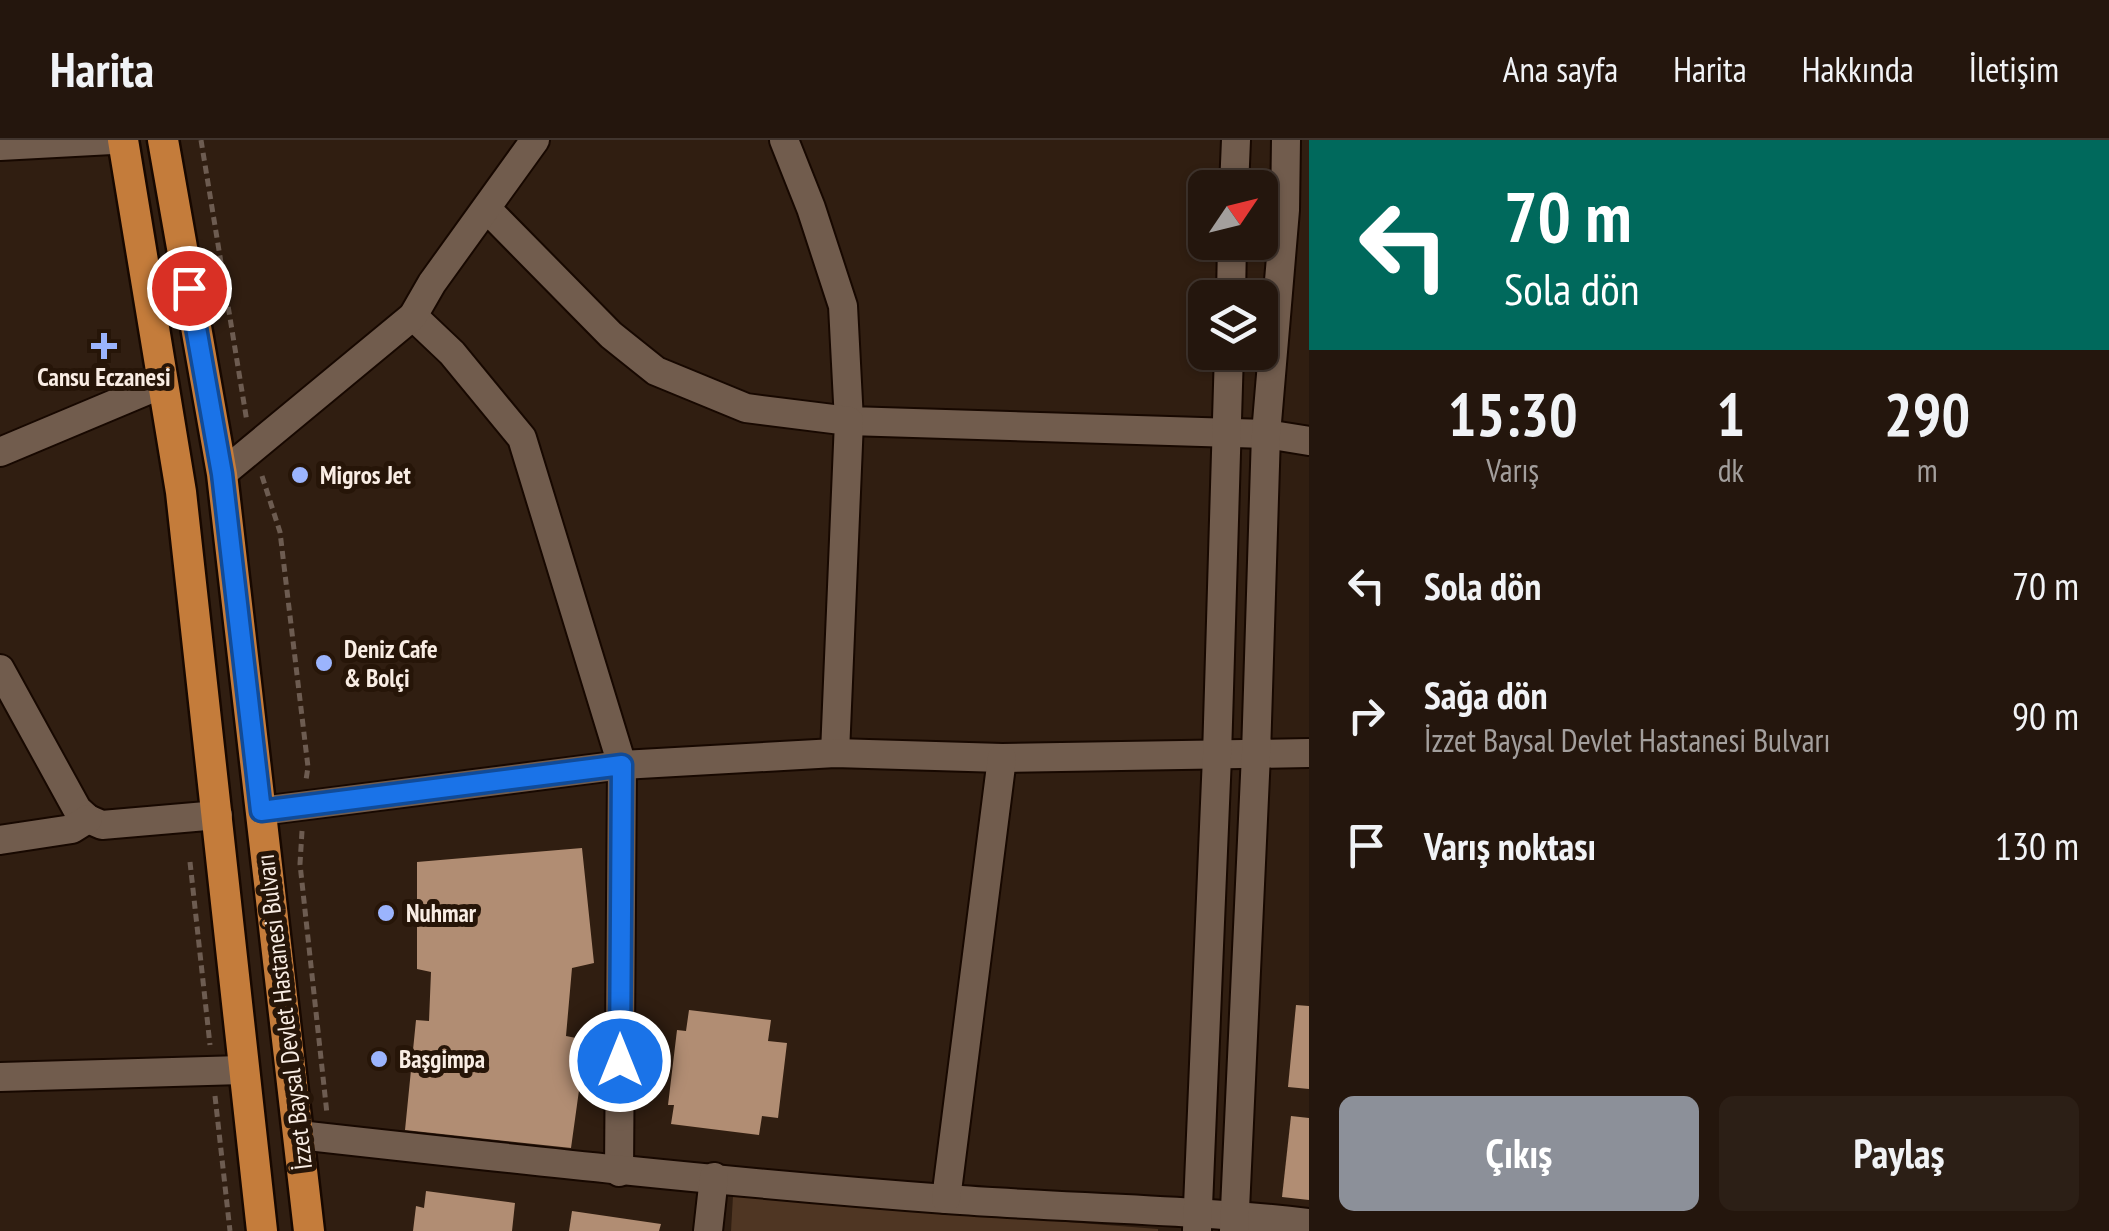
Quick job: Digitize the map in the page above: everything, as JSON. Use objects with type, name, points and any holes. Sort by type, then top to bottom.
[{"type":"main road","name":"İzzet Baysal Devlet Hastanesi Bulvarı","points":[[124,140],[181,492],[262,1231]]},
{"type":"main road","name":"İzzet Baysal Devlet Hastanesi Bulvarı","points":[[163,140],[222,474],[309,1231]]},
{"type":"street","points":[[0,146],[112,140]]},
{"type":"street","points":[[222,474],[413,316],[432,283],[535,140]]},
{"type":"street","points":[[784,140],[844,306],[850,421],[835,753]]},
{"type":"street","points":[[1235,170],[1236,140]]},
{"type":"street","points":[[1234,1223],[1266,434],[1297,210],[1286,140]]},
{"type":"street","points":[[487,209],[611,335],[656,372],[746,408],[850,421],[1266,434],[1309,442]]},
{"type":"street","points":[[413,316],[452,354],[522,438],[622,765],[619,1172]]},
{"type":"street","points":[[1197,1222],[1217,756],[1228,370]]},
{"type":"street","points":[[0,452],[162,384]]},
{"type":"street","points":[[0,669],[77,809],[88,819],[102,824],[218,815]]},
{"type":"street","points":[[261,811],[622,765],[835,753],[1002,758],[1309,753]]},
{"type":"street","points":[[946,1199],[1002,758]]},
{"type":"street","points":[[0,840],[72,829],[88,819]]},
{"type":"street","points":[[0,1077],[242,1070]]},
{"type":"street","points":[[298,1135],[619,1172],[714,1177],[1197,1222],[1309,1223]]},
{"type":"street","points":[[708,1231],[714,1177]]},
{"type":"path","points":[[201,140],[242,398],[280,532],[308,767],[300,864],[330,1138]]},
{"type":"shaded area","points":[[733,1196],[1158,1229],[1158,1231],[731,1231]]},
{"type":"building","points":[[582,848],[594,963],[572,968],[566,1036],[586,1040],[571,1148],[405,1130],[416,1020],[429,1021],[431,972],[417,969],[417,862]]},
{"type":"building","points":[[1296,1005],[1309,1006],[1309,1089],[1288,1087]]},
{"type":"building","points":[[689,1010],[771,1020],[768,1041],[787,1043],[778,1118],[762,1116],[759,1135],[671,1124],[674,1105],[668,1105],[677,1030],[686,1031]]},
{"type":"building","points":[[1291,1116],[1309,1118],[1309,1200],[1282,1197]]},
{"type":"building","points":[[426,1191],[515,1203],[512,1231],[413,1231],[416,1206],[424,1208]]},
{"type":"building","points":[[572,1211],[661,1224],[659,1231],[569,1231]]},
{"type":"place","name":"Cansu Eczanesi","points":[[104,346]]},
{"type":"place","name":"Migros Jet","points":[[300,475]]},
{"type":"place","name":"Deniz Cafe & Bolçi","points":[[324,663]]},
{"type":"place","name":"Nuhmar","points":[[386,913]]},
{"type":"place","name":"Başgimpa","points":[[379,1059]]},
{"type":"route","points":[[189,288],[222,474],[261,811],[622,765],[620,1061]]}]
